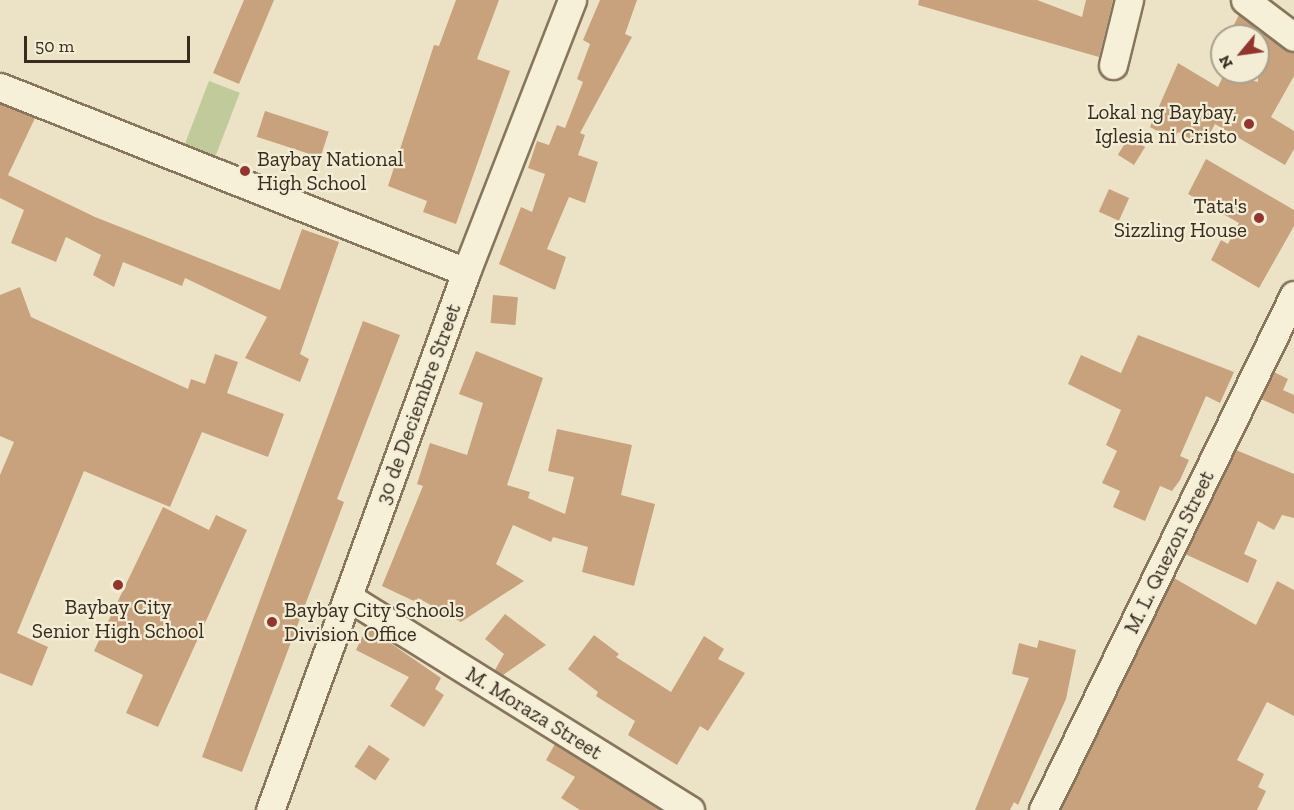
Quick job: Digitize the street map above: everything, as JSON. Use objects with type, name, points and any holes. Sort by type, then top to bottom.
[{"type":"street","name":"30 de Deciembre Street","points":[[270,810],[466,272],[572,0]]},
{"type":"street","points":[[1113,65],[1129,0]]},
{"type":"street","points":[[1245,0],[1294,37]]},
{"type":"street","points":[[0,87],[466,272]]},
{"type":"street","name":"M. L. Quezon Street","points":[[1043,810],[1294,295]]},
{"type":"street","name":"M. Moraza Street","points":[[348,597],[690,810]]},
{"type":"green space","points":[[209,81],[240,93],[211,168],[180,156]]},
{"type":"building","points":[[244,0],[274,0],[239,84],[213,73]]},
{"type":"building","points":[[456,0],[499,0],[477,59],[510,71],[456,224],[423,212],[427,201],[388,186],[434,45],[439,46]]},
{"type":"building","points":[[600,0],[637,0],[625,34],[632,37],[580,133],[585,135],[578,155],[598,162],[585,203],[569,197],[547,249],[566,257],[555,290],[499,264],[521,207],[532,212],[545,174],[528,168],[537,141],[549,145],[557,125],[565,128],[583,82],[577,79],[590,44],[583,40]]},
{"type":"building","points":[[919,0],[1037,0],[1082,17],[1086,0],[1113,0],[1099,57],[918,5]]},
{"type":"building","points":[[1239,15],[1252,24],[1234,24]]},
{"type":"building","points":[[1270,36],[1294,52],[1294,76],[1271,117],[1294,131],[1294,149],[1285,165],[1215,124],[1203,146],[1178,132],[1174,140],[1150,127],[1178,63],[1218,87],[1219,84],[1270,84]]},
{"type":"building","points":[[0,104],[35,118],[8,175],[95,217],[280,290],[302,229],[339,242],[300,354],[309,359],[300,382],[245,358],[267,317],[185,278],[182,286],[123,262],[114,287],[93,275],[101,255],[66,237],[56,262],[11,243],[24,210],[0,198]]},
{"type":"building","points":[[265,111],[329,132],[320,157],[257,137]]},
{"type":"building","points":[[1129,137],[1145,147],[1134,165],[1118,155]]},
{"type":"building","points":[[1206,159],[1294,210],[1294,226],[1259,288],[1211,260],[1221,240],[1228,244],[1239,223],[1188,194]]},
{"type":"building","points":[[1109,189],[1129,198],[1119,221],[1099,212]]},
{"type":"building","points":[[20,287],[31,317],[188,389],[191,379],[205,384],[215,354],[238,362],[227,393],[284,414],[268,457],[202,432],[170,507],[84,471],[17,633],[48,647],[32,686],[0,673],[0,475],[14,442],[0,436],[0,295]]},
{"type":"building","points":[[493,295],[518,297],[515,325],[491,323]]},
{"type":"building","points":[[363,321],[400,335],[337,499],[344,502],[242,772],[202,757]]},
{"type":"building","points":[[1138,335],[1234,372],[1220,403],[1206,396],[1180,456],[1189,460],[1180,480],[1172,491],[1160,486],[1145,521],[1113,507],[1120,491],[1102,483],[1117,451],[1106,445],[1121,410],[1068,384],[1081,355],[1121,373]]},
{"type":"building","points":[[476,351],[543,378],[507,485],[530,492],[528,498],[565,514],[574,477],[548,471],[557,429],[632,445],[621,495],[655,504],[634,586],[582,572],[588,547],[553,537],[551,542],[513,525],[496,564],[524,581],[461,622],[418,598],[416,602],[382,586],[423,486],[417,484],[430,443],[467,455],[483,403],[459,394]]},
{"type":"building","points":[[1274,372],[1288,379],[1283,390],[1294,395],[1294,414],[1261,399]]},
{"type":"building","points":[[1236,450],[1294,474],[1294,518],[1282,515],[1274,530],[1258,521],[1244,554],[1257,560],[1248,583],[1185,554]]},
{"type":"building","points":[[163,507],[209,530],[216,515],[247,530],[158,727],[126,713],[143,675],[94,651]]},
{"type":"building","points":[[1174,578],[1256,625],[1277,581],[1294,590],[1294,716],[1267,702],[1237,760],[1264,774],[1258,787],[1266,791],[1257,810],[1061,810]]},
{"type":"building","points":[[505,614],[546,645],[503,675],[495,670],[504,654],[485,639]]},
{"type":"building","points":[[367,627],[441,678],[435,689],[444,695],[424,727],[390,706],[409,677],[356,650]]},
{"type":"building","points":[[594,635],[619,654],[616,657],[671,692],[704,636],[724,649],[718,659],[745,673],[708,731],[700,726],[677,765],[628,735],[635,721],[596,696],[598,692],[568,669]]},
{"type":"building","points":[[1039,640],[1076,650],[1066,699],[1018,805],[1014,802],[1010,810],[975,810],[1029,678],[1012,674],[1019,643],[1037,648]]},
{"type":"building","points":[[555,744],[660,810],[580,810],[561,798],[575,777],[546,760]]},
{"type":"building","points":[[369,745],[390,759],[375,781],[354,767]]},
{"type":"place","name":"Lokal ng Baybay, Iglesia ni Cristo","points":[[1249,124]]},
{"type":"place","name":"Baybay National High School","points":[[245,171]]},
{"type":"place","name":"Tata's Sizzling House","points":[[1259,218]]},
{"type":"place","name":"Baybay City Senior High School","points":[[118,585]]},
{"type":"place","name":"Baybay City Schools Division Office","points":[[272,622]]}]
